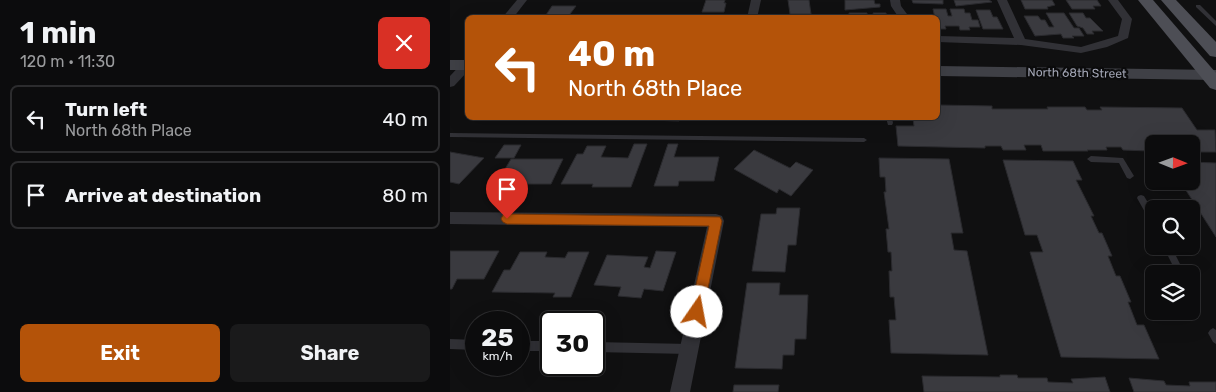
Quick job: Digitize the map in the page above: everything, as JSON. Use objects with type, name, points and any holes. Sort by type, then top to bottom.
[{"type":"main road","points":[[1145,0],[1213,78]]},
{"type":"main road","points":[[1168,0],[1216,52]]},
{"type":"street","points":[[510,15],[522,0]]},
{"type":"street","points":[[753,15],[756,0]]},
{"type":"street","points":[[894,0],[903,15]]},
{"type":"street","points":[[1002,0],[1021,42]]},
{"type":"street","points":[[940,39],[1021,42],[1081,50],[1122,38],[1127,19],[1113,0]]},
{"type":"street","points":[[450,83],[463,65]]},
{"type":"street","name":"North 68th Street","points":[[940,71],[1213,78]]},
{"type":"street","points":[[450,218],[716,221],[680,392]]},
{"type":"lane","points":[[1198,6],[1216,24]]},
{"type":"lane","points":[[450,135],[864,140]]},
{"type":"lane","points":[[1091,159],[1121,160],[1130,176]]},
{"type":"lane","points":[[1142,198],[1145,204]]},
{"type":"lane","points":[[450,344],[465,345]]},
{"type":"lane","points":[[605,347],[689,349]]},
{"type":"building","points":[[706,0],[725,0],[724,12],[702,12]]},
{"type":"building","points":[[788,0],[809,0],[811,14],[790,14]]},
{"type":"building","points":[[845,0],[874,0],[875,4],[880,4],[880,7],[845,10]]},
{"type":"building","points":[[912,0],[943,0],[943,4],[913,3]]},
{"type":"building","points":[[954,0],[989,0],[992,2],[956,6]]},
{"type":"building","points":[[1021,0],[1052,0],[1055,5],[1047,7],[1048,9],[1025,9]]},
{"type":"building","points":[[1066,0],[1097,0],[1101,6],[1093,6],[1095,9],[1072,9]]},
{"type":"building","points":[[552,6],[576,6],[569,15],[546,15]]},
{"type":"building","points":[[933,9],[946,9],[948,16],[952,16],[950,9],[964,9],[965,13],[970,13],[972,20],[978,20],[980,27],[969,27],[970,30],[960,30],[959,26],[945,26],[946,29],[940,29],[940,15],[934,15]]},
{"type":"building","points":[[976,10],[990,10],[993,17],[997,17],[1003,29],[983,29]]},
{"type":"building","points":[[849,13],[867,13],[867,15],[849,15]]},
{"type":"building","points":[[873,13],[886,13],[886,15],[874,15]]},
{"type":"building","points":[[1046,13],[1064,13],[1074,28],[1079,28],[1084,36],[1063,38],[1061,34],[1035,36],[1024,16],[1038,16],[1041,20],[1045,20],[1049,27],[1054,27]]},
{"type":"building","points":[[1069,13],[1083,13],[1086,18],[1090,18],[1103,31],[1092,31],[1094,34],[1087,34],[1083,28],[1077,26]]},
{"type":"building","points":[[940,105],[992,106],[992,109],[1048,109],[1047,107],[1085,107],[1087,110],[1102,110],[1100,107],[1182,108],[1197,130],[1215,130],[1216,152],[1200,152],[1200,135],[1145,135],[1145,151],[1106,147],[1107,150],[1043,151],[1041,145],[1024,145],[1026,150],[1003,150],[1001,146],[985,146],[985,148],[898,146],[896,126],[914,126],[913,120],[940,120]]},
{"type":"building","points":[[634,144],[647,144],[631,187],[592,187],[593,184],[561,184],[577,154],[583,154],[587,146],[606,146],[601,157],[628,158]]},
{"type":"building","points":[[668,144],[678,144],[674,157],[719,157],[714,181],[679,181],[678,186],[654,186]]},
{"type":"building","points":[[504,145],[521,145],[514,158],[495,158]]},
{"type":"building","points":[[754,150],[790,168],[796,162],[813,170],[791,196],[779,189],[777,193],[734,169]]},
{"type":"building","points":[[450,152],[484,158],[459,184],[450,182]]},
{"type":"building","points":[[879,158],[949,159],[963,233],[951,233],[954,250],[967,251],[988,355],[891,353],[889,320],[896,320],[894,297],[890,297],[889,271],[892,271],[891,252],[888,252],[886,229],[889,229],[884,192],[886,192],[885,177],[880,177]]},
{"type":"building","points":[[511,159],[563,159],[551,184],[496,184]]},
{"type":"building","points":[[1003,160],[1073,161],[1082,180],[1076,180],[1094,216],[1091,216],[1099,233],[1102,233],[1112,256],[1108,256],[1116,276],[1120,276],[1131,302],[1128,302],[1137,325],[1144,325],[1159,359],[1061,357],[1030,252],[1043,252],[1037,235],[1025,235]]},
{"type":"building","points":[[1200,162],[1216,163],[1216,237],[1200,212],[1200,200],[1192,200],[1186,190],[1200,190]]},
{"type":"building","points":[[777,208],[800,208],[796,245],[788,245],[785,272],[752,271],[761,214],[776,214]]},
{"type":"building","points":[[450,251],[499,251],[484,279],[457,279],[452,289],[450,289]]},
{"type":"building","points":[[656,251],[676,252],[663,291],[644,289],[641,298],[618,296],[621,287],[594,285],[607,255],[648,257],[644,267],[650,268]]},
{"type":"building","points":[[520,252],[547,252],[545,257],[565,258],[568,252],[589,252],[571,297],[553,297],[555,293],[492,292],[504,270],[510,270]]},
{"type":"building","points":[[747,283],[780,283],[779,295],[808,295],[806,339],[795,339],[794,355],[783,355],[782,369],[735,368]]},
{"type":"building","points":[[1000,375],[1017,375],[1018,378],[1047,378],[1048,382],[1073,383],[1071,379],[1105,377],[1110,392],[924,392],[922,376],[1000,377]]},
{"type":"building","points":[[1129,378],[1164,381],[1166,385],[1190,386],[1189,382],[1216,382],[1216,392],[1134,392]]},
{"type":"building","points":[[734,385],[779,385],[778,392],[733,392]]},
{"type":"route","points":[[507,219],[716,221],[697,312]]}]
